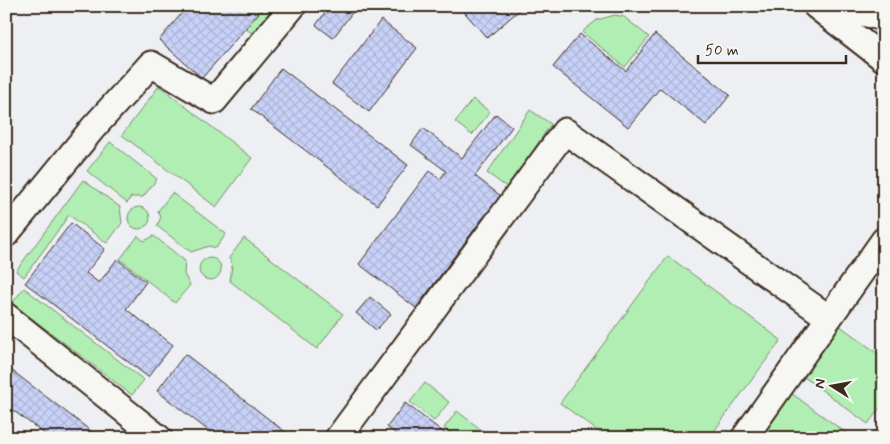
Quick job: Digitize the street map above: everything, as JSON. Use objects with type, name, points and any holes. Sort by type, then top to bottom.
[{"type":"lane","points":[[6,234],[93,128],[151,64],[214,101],[293,6]]},
{"type":"lane","points":[[816,6],[884,59]]},
{"type":"lane","points":[[834,6],[884,18]]},
{"type":"lane","points":[[338,438],[565,131],[829,318]]},
{"type":"lane","points":[[744,438],[884,240]]},
{"type":"lane","points":[[6,316],[159,438]]},
{"type":"green space","points":[[213,6],[303,6],[273,48]]},
{"type":"green space","points":[[615,15],[624,17],[649,37],[625,67],[582,32],[597,20]]},
{"type":"green space","points":[[159,86],[252,158],[216,207],[122,135]]},
{"type":"green space","points":[[473,99],[490,112],[472,135],[455,122]]},
{"type":"green space","points":[[530,110],[551,124],[508,188],[487,173]]},
{"type":"green space","points":[[110,142],[157,179],[143,197],[131,197],[127,203],[87,171]]},
{"type":"green space","points":[[83,180],[120,207],[122,223],[107,243],[69,215],[24,277],[16,271]]},
{"type":"green space","points":[[172,193],[226,234],[216,248],[209,246],[191,252],[157,226],[161,217],[158,211]]},
{"type":"green space","points":[[139,207],[147,210],[150,218],[147,226],[139,229],[131,226],[128,218],[131,210]]},
{"type":"green space","points":[[138,236],[144,241],[154,236],[185,261],[184,274],[190,285],[175,303],[120,259]]},
{"type":"green space","points":[[244,238],[343,314],[317,349],[230,281],[232,265],[229,258]]},
{"type":"green space","points":[[668,256],[781,340],[709,438],[607,438],[560,403]]},
{"type":"green space","points":[[210,258],[218,261],[221,269],[218,277],[210,280],[202,277],[199,269],[202,261]]},
{"type":"green space","points":[[24,288],[144,380],[132,395],[12,303]]},
{"type":"green space","points":[[836,323],[884,358],[884,402],[868,424],[800,374]]},
{"type":"green space","points":[[425,383],[449,402],[434,421],[410,402]]},
{"type":"green space","points":[[791,393],[853,438],[760,438]]},
{"type":"green space","points":[[457,411],[483,431],[478,438],[457,438],[444,428]]},
{"type":"building","points":[[188,6],[265,6],[202,78],[159,40]]},
{"type":"building","points":[[330,6],[357,6],[333,38],[316,25]]},
{"type":"building","points":[[459,6],[524,6],[487,38]]},
{"type":"building","points":[[381,20],[417,48],[369,112],[332,84]]},
{"type":"building","points":[[580,34],[626,71],[655,34],[730,95],[706,125],[660,88],[628,127],[553,67]]},
{"type":"building","points":[[281,68],[408,165],[377,205],[251,109]]},
{"type":"building","points":[[496,114],[512,127],[475,176],[506,200],[489,223],[483,218],[416,308],[359,264],[429,171],[440,179],[446,171],[411,145],[423,128],[462,158]]},
{"type":"building","points":[[71,223],[105,249],[86,273],[99,283],[117,259],[146,282],[126,309],[173,345],[148,377],[25,283]]},
{"type":"building","points":[[370,297],[391,314],[376,330],[356,313]]},
{"type":"building","points":[[185,354],[293,438],[218,438],[157,391]]},
{"type":"building","points":[[6,366],[100,438],[50,438],[6,405]]},
{"type":"building","points":[[405,403],[451,438],[401,438],[387,427]]}]
